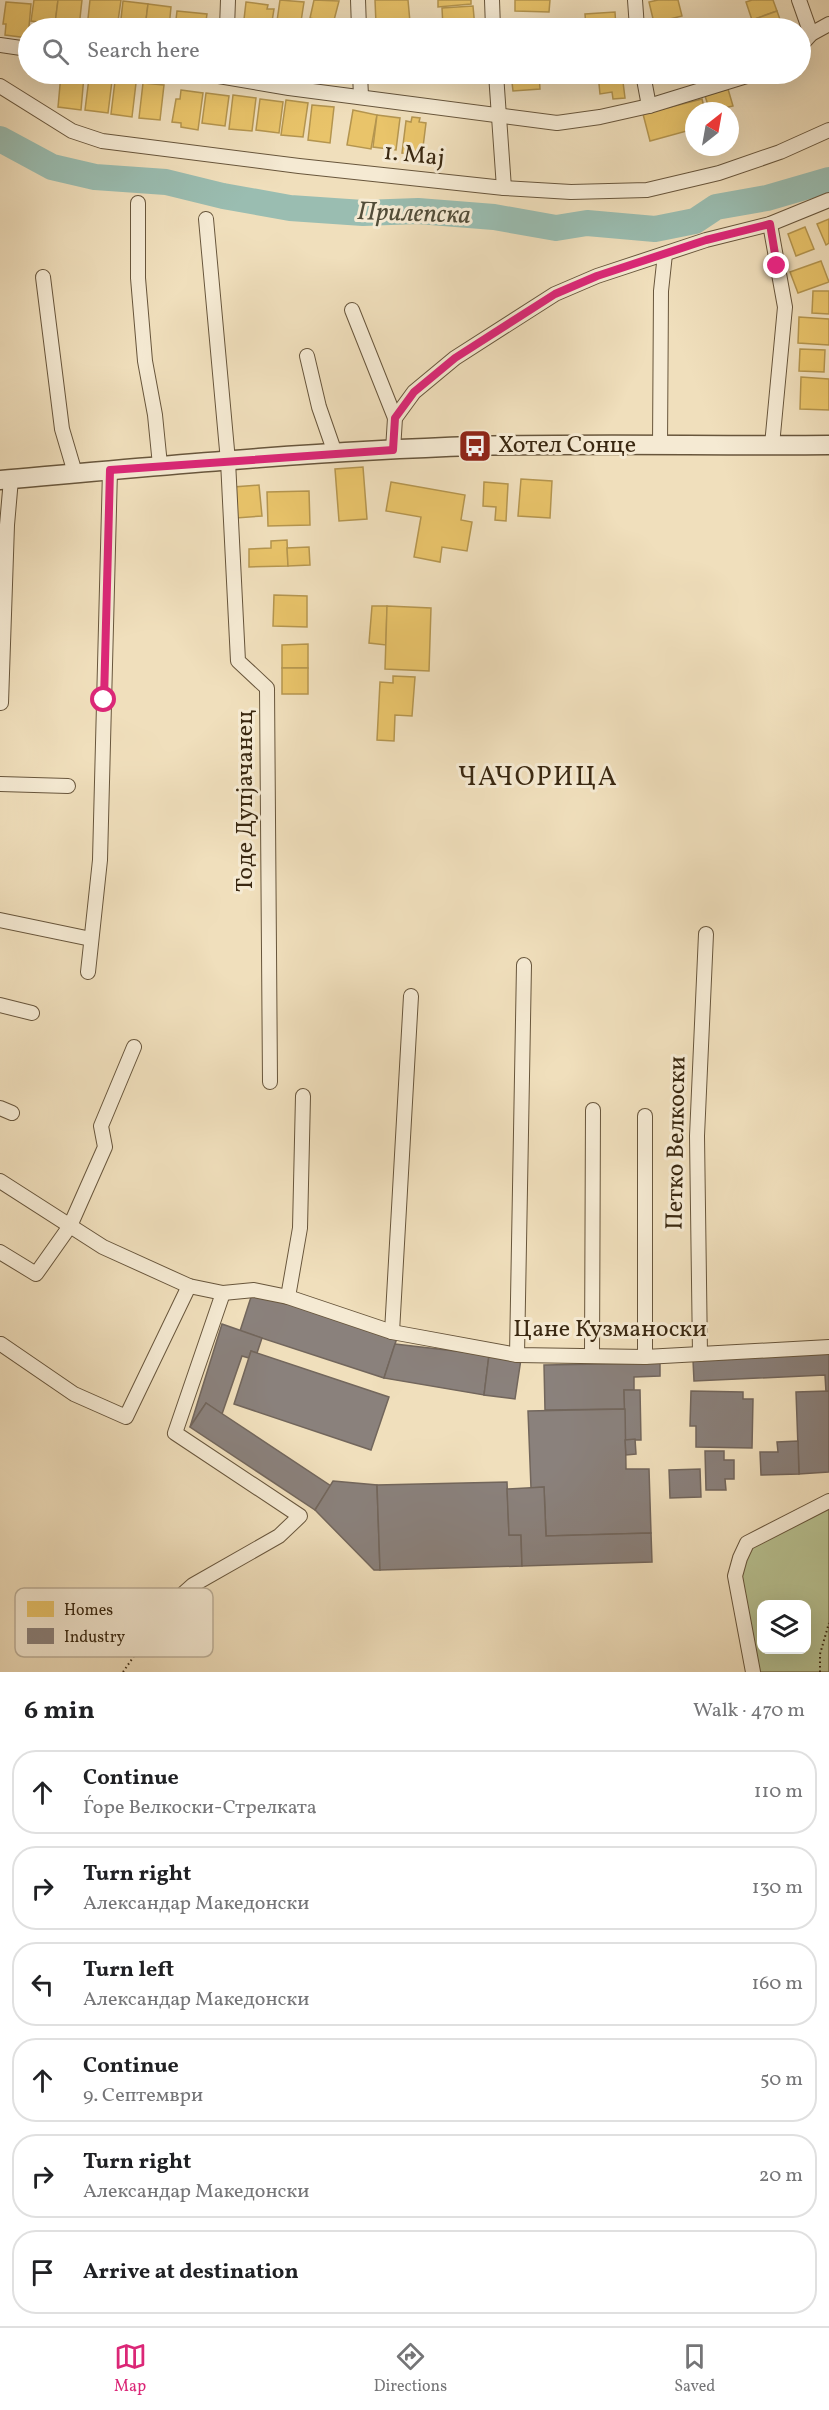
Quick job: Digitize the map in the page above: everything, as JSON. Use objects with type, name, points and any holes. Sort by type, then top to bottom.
[{"type":"street","points":[[227,18],[228,0]]},
{"type":"street","points":[[358,0],[359,18]]},
{"type":"street","points":[[492,0],[493,18]]},
{"type":"street","points":[[635,0],[636,18]]},
{"type":"street","points":[[799,0],[805,18]]},
{"type":"street","points":[[811,34],[829,24]]},
{"type":"street","points":[[0,45],[18,47]]},
{"type":"street","points":[[269,84],[557,123],[600,117],[649,106],[720,84]]},
{"type":"street","points":[[360,84],[361,96]]},
{"type":"street","points":[[497,84],[504,188]]},
{"type":"street","points":[[645,84],[649,106]]},
{"type":"street","name":"1. Мај","points":[[0,86],[72,131],[102,141],[299,166],[504,188],[571,192],[647,190],[719,173],[780,153],[829,130]]},
{"type":"street","points":[[395,418],[414,392],[455,358],[555,294],[597,276],[706,240],[770,224],[829,200]]},
{"type":"street","points":[[138,203],[138,278],[145,361],[156,415],[159,465]]},
{"type":"street","name":"Тоде Дупјачанец","points":[[206,219],[228,461],[238,661],[267,688],[270,1082]]},
{"type":"street","points":[[770,224],[785,307],[772,445]]},
{"type":"street","points":[[660,445],[661,291],[665,254]]},
{"type":"street","points":[[43,277],[62,429],[75,473]]},
{"type":"street","points":[[352,310],[395,418],[393,450]]},
{"type":"street","points":[[307,356],[319,406],[335,453]]},
{"type":"street","points":[[1,703],[6,480],[159,465],[475,446],[829,445]]},
{"type":"street","points":[[88,972],[100,860],[110,470]]},
{"type":"street","points":[[0,784],[68,786]]},
{"type":"street","points":[[0,920],[91,939]]},
{"type":"street","name":"Петко Велкоски","points":[[700,1354],[697,1136],[706,934]]},
{"type":"street","points":[[517,1356],[524,965]]},
{"type":"street","points":[[392,1332],[411,996]]},
{"type":"street","points":[[0,1005],[32,1013]]},
{"type":"street","points":[[0,1252],[36,1274],[70,1227],[105,1147],[101,1126],[134,1047]]},
{"type":"street","points":[[288,1297],[300,1228],[303,1096]]},
{"type":"street","points":[[592,1356],[593,1110]]},
{"type":"street","name":"Петко Велкоски","points":[[645,1116],[645,1357]]},
{"type":"street","name":"Цане Кузманоски","points":[[0,1181],[104,1247],[189,1286],[223,1293],[254,1290],[288,1297],[392,1332],[517,1356],[645,1357],[829,1347]]},
{"type":"street","points":[[1,1344],[74,1394],[126,1417],[189,1286]]},
{"type":"street","points":[[190,1588],[279,1536],[300,1516],[175,1433],[223,1293]]},
{"type":"street","points":[[753,1672],[735,1576],[740,1558],[747,1544],[829,1502]]},
{"type":"path","points":[[820,1672],[820,1654],[829,1623]]},
{"type":"path","points":[[123,1672],[133,1657]]},
{"type":"green space","points":[[829,1501],[829,1672],[753,1672],[740,1558],[747,1543]]},
{"type":"building: Homes","points":[[34,0],[58,0],[56,18],[31,18]]},
{"type":"building: Homes","points":[[58,0],[82,0],[80,18],[56,18]]},
{"type":"building: Homes","points":[[90,0],[121,0],[118,18],[88,18]]},
{"type":"building: Homes","points":[[280,0],[304,2],[302,18],[277,18]]},
{"type":"building: Homes","points":[[314,0],[339,1],[335,18],[310,18]]},
{"type":"building: Homes","points":[[375,0],[408,0],[410,18],[376,18]]},
{"type":"building: Homes","points":[[438,0],[471,0],[471,4],[438,7]]},
{"type":"building: Homes","points":[[515,0],[550,0],[549,12],[515,11]]},
{"type":"building: Homes","points":[[678,0],[682,16],[653,18],[649,2]]},
{"type":"building: Homes","points":[[773,0],[777,11],[751,18],[746,2]]},
{"type":"building: Homes","points":[[123,1],[148,4],[146,18],[121,18]]},
{"type":"building: Homes","points":[[6,2],[31,4],[30,18],[18,18],[18,37],[5,35],[6,24],[3,24]]},
{"type":"building: Homes","points":[[246,2],[268,5],[267,9],[274,9],[273,18],[244,18]]},
{"type":"building: Homes","points":[[148,4],[171,7],[170,18],[146,18]]},
{"type":"building: Homes","points":[[473,6],[474,18],[442,18],[442,8]]},
{"type":"building: Homes","points":[[177,11],[207,14],[206,18],[176,18]]},
{"type":"building: Homes","points":[[777,11],[779,18],[758,18]]},
{"type":"building: Homes","points":[[615,12],[615,18],[585,18],[585,14]]},
{"type":"building: Homes","points":[[60,84],[83,84],[81,110],[58,107]]},
{"type":"building: Homes","points":[[88,84],[112,84],[108,113],[85,110]]},
{"type":"building: Homes","points":[[115,84],[136,84],[132,117],[111,114]]},
{"type":"building: Homes","points":[[143,84],[164,85],[160,120],[139,118]]},
{"type":"building: Homes","points":[[512,84],[540,84],[540,89],[513,91]]},
{"type":"building: Homes","points":[[599,84],[623,84],[625,98],[613,99],[612,92],[600,94]]},
{"type":"building: Homes","points":[[728,89],[732,102],[707,102],[705,96]]},
{"type":"building: Homes","points":[[181,90],[203,93],[198,130],[181,127],[181,123],[172,122],[176,99],[180,99]]},
{"type":"building: Homes","points":[[206,93],[229,96],[225,126],[202,123]]},
{"type":"building: Homes","points":[[233,95],[256,98],[252,131],[229,129]]},
{"type":"building: Homes","points":[[260,99],[283,102],[279,133],[256,130]]},
{"type":"building: Homes","points":[[286,100],[308,103],[303,137],[281,135]]},
{"type":"building: Homes","points":[[685,103],[685,131],[650,141],[643,114]]},
{"type":"building: Homes","points":[[312,105],[334,107],[330,143],[308,140]]},
{"type":"building: Homes","points":[[353,110],[377,115],[371,149],[347,145]]},
{"type":"building: Homes","points":[[377,115],[400,118],[396,150],[373,147]]},
{"type":"building: Homes","points":[[412,117],[420,118],[419,122],[426,123],[422,155],[402,153],[406,121],[411,122]]},
{"type":"building: Homes","points":[[829,219],[829,243],[826,245],[817,224]]},
{"type":"building: Homes","points":[[805,227],[814,249],[796,256],[788,234]]},
{"type":"building: Homes","points":[[821,261],[829,282],[798,293],[790,272]]},
{"type":"building: Homes","points":[[813,291],[829,291],[829,314],[812,313]]},
{"type":"building: Homes","points":[[799,317],[829,319],[829,345],[798,343]]},
{"type":"building: Homes","points":[[800,349],[825,350],[824,372],[799,371]]},
{"type":"building: Homes","points":[[801,377],[829,379],[829,410],[800,409]]},
{"type":"building: Homes","points":[[363,467],[367,519],[339,521],[335,469]]},
{"type":"building: Homes","points":[[521,479],[552,481],[550,518],[518,516]]},
{"type":"building: Homes","points":[[391,482],[465,495],[461,520],[472,522],[467,551],[442,547],[440,562],[414,557],[421,517],[386,511]]},
{"type":"building: Homes","points":[[484,482],[508,484],[506,521],[495,520],[496,507],[483,506]]},
{"type":"building: Homes","points":[[259,485],[262,516],[236,518],[233,487]]},
{"type":"building: Homes","points":[[309,491],[310,525],[268,526],[267,492]]},
{"type":"building: Homes","points":[[287,540],[288,566],[249,567],[249,549],[271,548],[271,541]]},
{"type":"building: Homes","points":[[309,547],[310,565],[288,566],[287,548]]},
{"type":"building: Homes","points":[[274,595],[307,596],[307,627],[273,626]]},
{"type":"building: Homes","points":[[372,606],[387,606],[386,645],[369,643]]},
{"type":"building: Homes","points":[[387,606],[431,608],[429,671],[385,669]]},
{"type":"building: Homes","points":[[308,644],[308,668],[282,668],[282,645]]},
{"type":"building: Homes","points":[[282,668],[308,668],[308,694],[282,694]]},
{"type":"building: Homes","points":[[393,676],[415,677],[412,716],[395,715],[394,741],[377,740],[380,682],[393,683]]},
{"type":"building: Industry","points":[[253,1291],[397,1338],[384,1378],[240,1331]]},
{"type":"building: Industry","points":[[222,1324],[262,1338],[257,1353],[251,1351],[249,1358],[242,1356],[222,1414],[206,1403],[190,1427]]},
{"type":"building: Industry","points":[[395,1344],[489,1355],[484,1395],[384,1378]]},
{"type":"building: Industry","points":[[251,1351],[389,1397],[371,1450],[234,1404]]},
{"type":"building: Industry","points":[[829,1353],[829,1391],[826,1392],[825,1375],[694,1381],[693,1360]]},
{"type":"building: Industry","points":[[489,1355],[521,1359],[515,1399],[484,1395]]},
{"type":"building: Industry","points":[[660,1363],[660,1376],[634,1377],[634,1390],[624,1390],[625,1409],[545,1410],[544,1365]]},
{"type":"building: Industry","points":[[624,1390],[640,1390],[641,1440],[625,1440]]},
{"type":"building: Industry","points":[[691,1391],[743,1392],[743,1399],[753,1399],[752,1448],[696,1447],[696,1426],[690,1426]]},
{"type":"building: Industry","points":[[829,1391],[829,1472],[799,1474],[796,1392]]},
{"type":"building: Industry","points":[[206,1403],[331,1486],[315,1510],[190,1427]]},
{"type":"building: Industry","points":[[625,1409],[626,1469],[649,1469],[651,1533],[546,1536],[544,1487],[531,1488],[528,1411]]},
{"type":"building: Industry","points":[[635,1439],[636,1454],[626,1455],[625,1440]]},
{"type":"building: Industry","points":[[798,1441],[799,1474],[761,1475],[760,1452],[778,1452],[777,1442]]},
{"type":"building: Industry","points":[[705,1451],[724,1451],[724,1460],[734,1460],[734,1479],[725,1479],[726,1490],[706,1490]]},
{"type":"building: Industry","points":[[700,1469],[701,1497],[670,1498],[669,1470]]},
{"type":"building: Industry","points":[[333,1481],[377,1485],[380,1570],[374,1570],[315,1510]]},
{"type":"building: Industry","points":[[507,1482],[509,1535],[521,1535],[522,1566],[380,1570],[377,1485]]},
{"type":"building: Industry","points":[[544,1487],[546,1536],[651,1533],[652,1562],[522,1566],[521,1535],[509,1535],[507,1489]]},
{"type":"waterway","name":"Прилепска","points":[[0,139],[52,167],[95,177],[166,182],[223,196],[290,208],[363,213],[418,211],[494,217],[556,228],[587,223],[655,229],[695,221],[716,207],[767,198],[829,180]]},
{"type":"place","name":"Хотел Сонце","points":[[475,446]]},
{"type":"district","name":"ЧАЧОРИЦА","points":[[538,778]]},
{"type":"route","points":[[104,700],[110,470],[393,450],[395,418],[414,392],[455,358],[555,294],[597,276],[706,240],[770,224],[777,266]]}]
